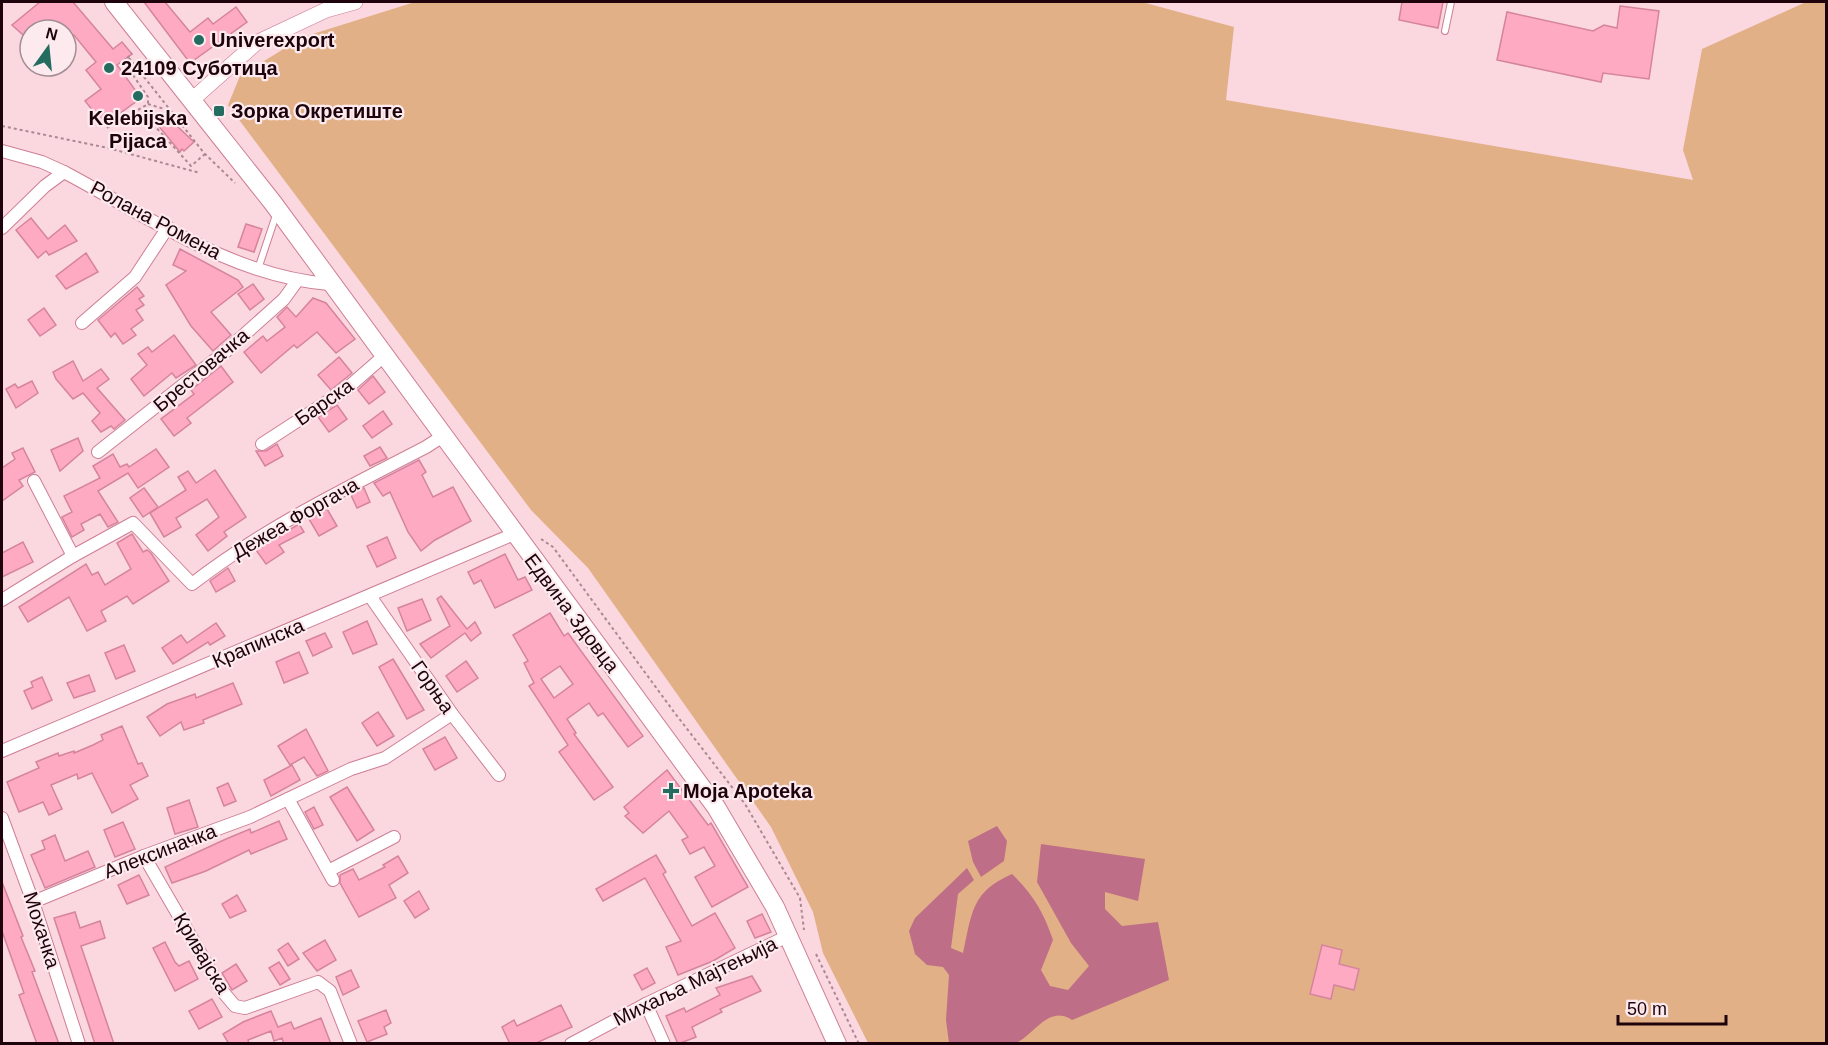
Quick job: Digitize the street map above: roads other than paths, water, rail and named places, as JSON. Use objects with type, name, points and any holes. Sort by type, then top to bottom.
[{"type":"main road","name":"Едвина Здовца","points":[[114,2],[193,99],[275,207],[329,284],[716,807],[746,853],[788,936],[837,1044]]},
{"type":"street","points":[[193,99],[256,43],[324,6],[355,2]]},
{"type":"street","name":"Ролана Ромена","points":[[2,150],[42,162],[64,172],[235,261],[297,281],[329,284]]},
{"type":"street","points":[[2,228],[45,186],[64,172]]},
{"type":"street","points":[[82,322],[135,277],[168,227]]},
{"type":"street","name":"Брестовачка","points":[[98,452],[225,352],[284,299],[297,281]]},
{"type":"street","name":"Барска","points":[[262,444],[345,390],[384,356]]},
{"type":"street","name":"Дежеа Форгача","points":[[2,600],[73,556],[134,523],[192,584],[229,555],[270,529],[443,436]]},
{"type":"street","points":[[34,481],[73,556]]},
{"type":"street","name":"Крапинска","points":[[2,751],[514,534]]},
{"type":"street","name":"Горња","points":[[370,596],[452,714],[499,775]]},
{"type":"street","name":"Алексиначка","points":[[33,902],[144,856],[250,817],[351,769],[385,758],[452,714]]},
{"type":"street","points":[[288,799],[332,875],[394,837]]},
{"type":"street","name":"Мохачка","points":[[2,819],[33,902],[79,1044]]},
{"type":"street","name":"Кривајска","points":[[144,856],[223,992],[235,1006],[244,1008],[318,982],[330,991],[351,1044]]},
{"type":"street","name":"Михаља Мајтењија","points":[[571,1044],[646,1004],[788,936]]},
{"type":"street","points":[[646,1004],[664,1044]]},
{"type":"lane","points":[[1445,31],[1451,2]]},
{"type":"lane","points":[[258,269],[275,207]]},
{"type":"place","name":"Univerexport","points":[[199,40]]},
{"type":"place","name":"24109 Суботица","points":[[109,68]]},
{"type":"place","name":"Kelebijska Pijaca","points":[[138,96]]},
{"type":"place","name":"Зорка Окретиште","points":[[219,111]]},
{"type":"place","name":"Moja Apoteka","points":[[671,791]]}]
